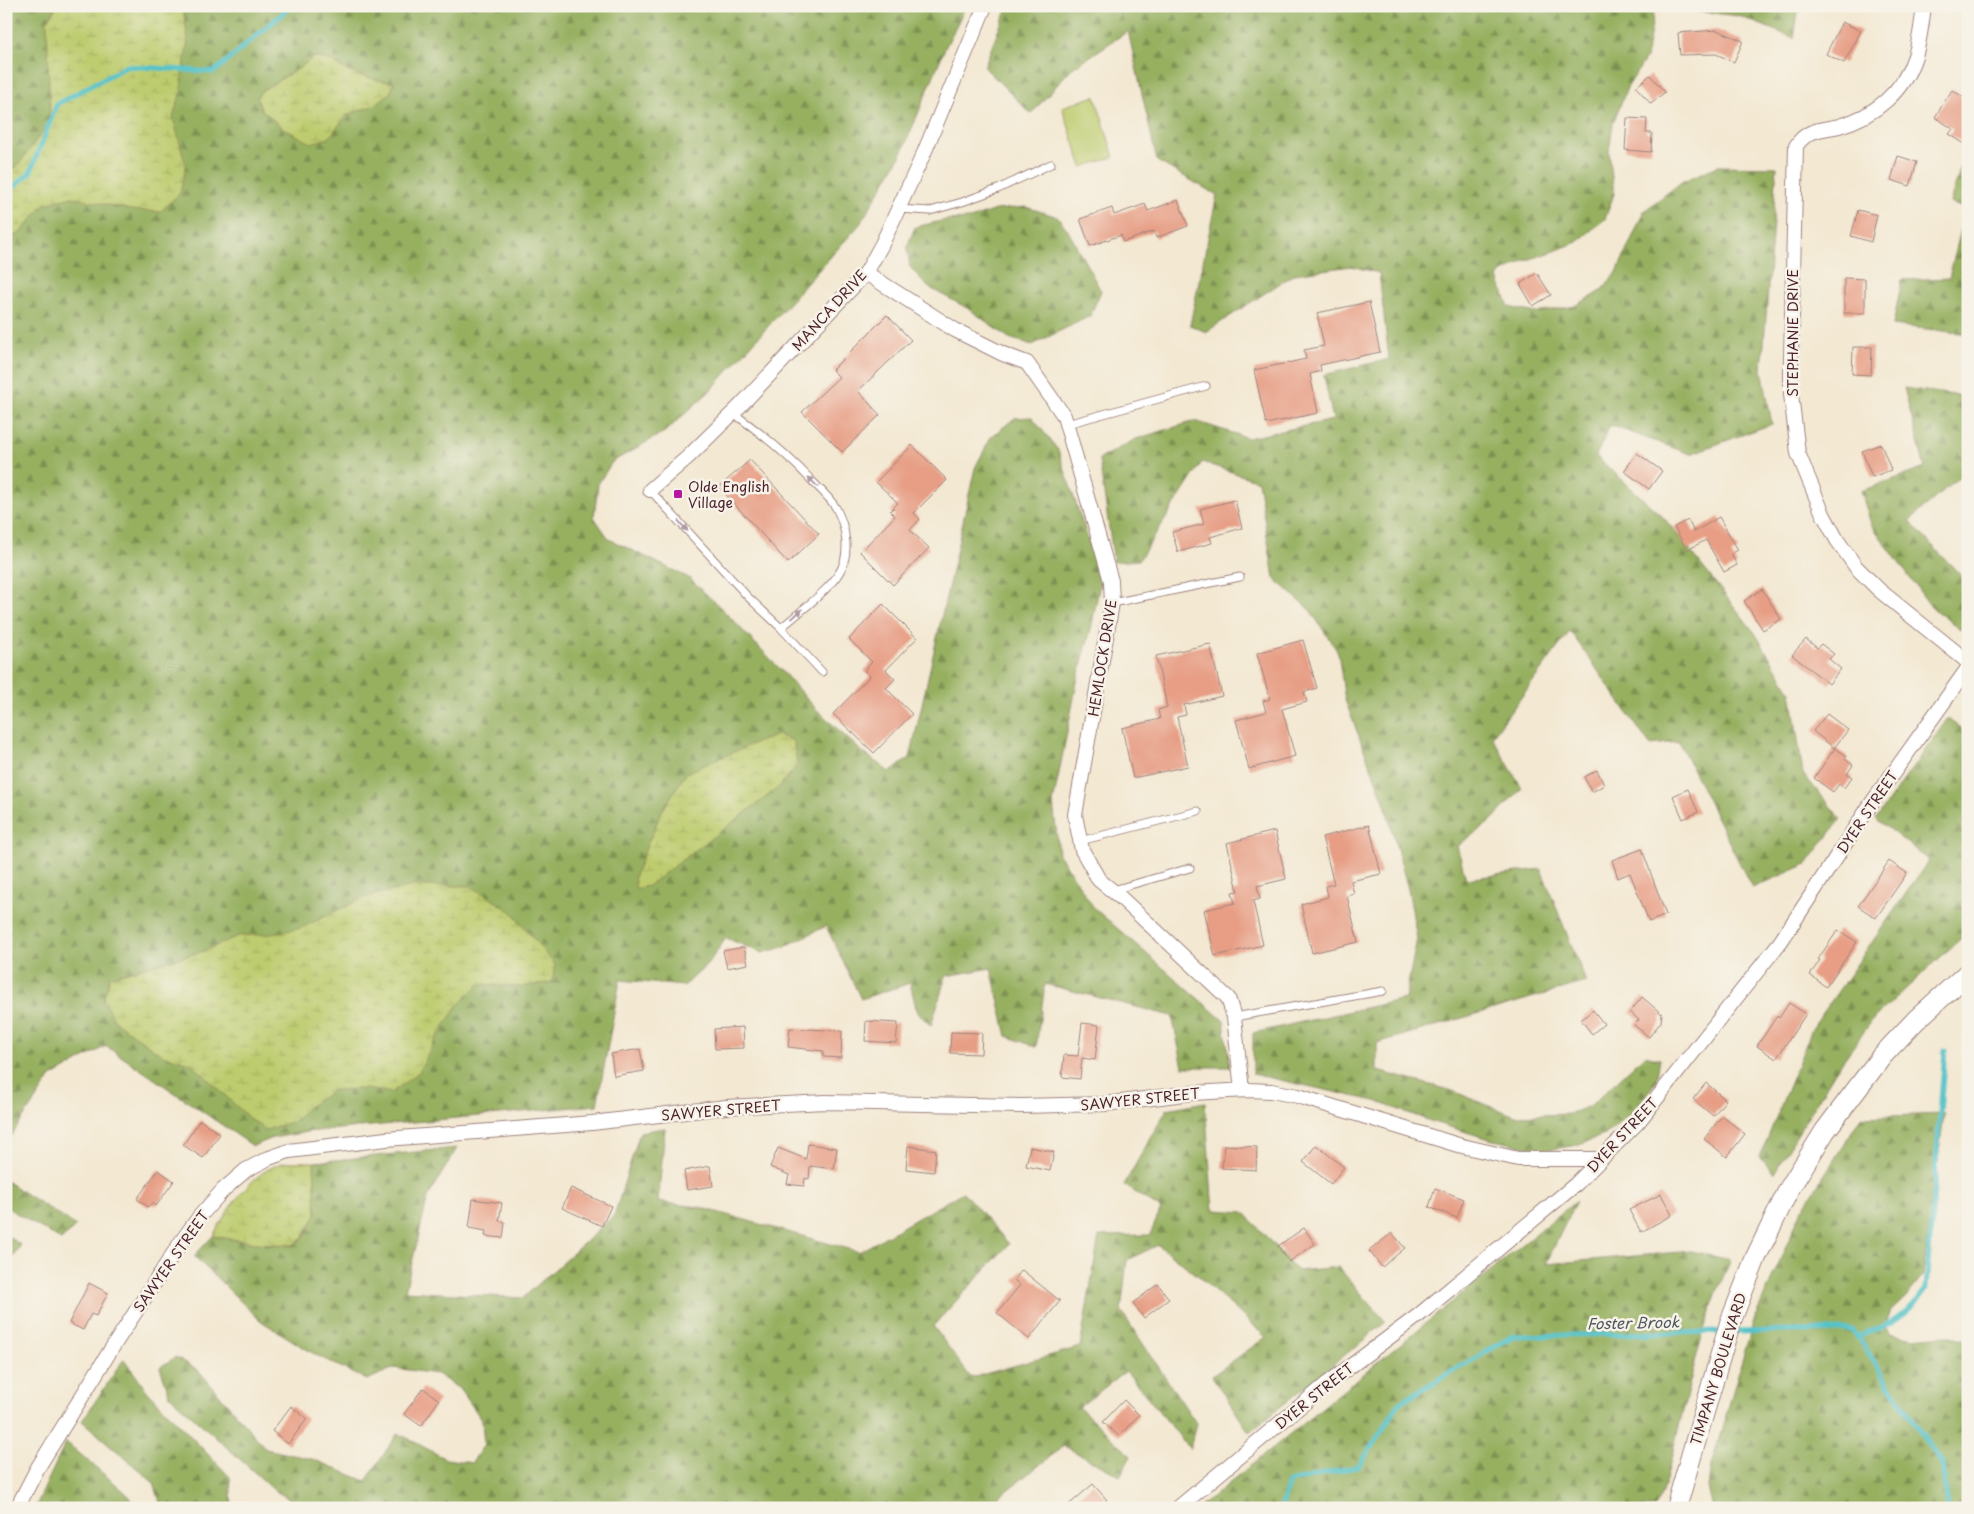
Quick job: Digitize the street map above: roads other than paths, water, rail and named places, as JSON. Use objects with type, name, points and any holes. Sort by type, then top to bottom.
[{"type":"main road","name":"TIMPANY BOULEVARD","points":[[1676,1508],[1730,1323],[1756,1257],[1797,1176],[1825,1131],[1882,1056],[1916,1020],[1968,973]]},
{"type":"street","name":"MANCA DRIVE","points":[[650,490],[688,457],[733,413],[866,273],[882,244],[924,153],[984,6]]},
{"type":"street","name":"STEPHANIE DRIVE","points":[[1924,6],[1915,56],[1902,85],[1889,100],[1870,113],[1842,125],[1806,134],[1796,146],[1791,394],[1798,453],[1823,514],[1836,540],[1856,567],[1879,590],[1968,662]]},
{"type":"street","name":"HEMLOCK DRIVE","points":[[866,273],[970,338],[1027,363],[1064,416],[1111,581],[1112,603],[1092,721],[1078,789],[1075,815],[1082,850],[1099,880],[1228,998],[1234,1017],[1242,1090]]},
{"type":"street","name":"DYER STREET","points":[[1178,1508],[1328,1383],[1420,1315],[1576,1184],[1638,1122],[1781,941],[1869,807],[1968,668]]},
{"type":"street","name":"SAWYER STREET","points":[[17,1508],[37,1469],[186,1235],[223,1190],[246,1170],[269,1158],[289,1151],[386,1139],[592,1123],[726,1107],[825,1102],[1020,1106],[1105,1104],[1192,1093],[1242,1090],[1271,1091],[1298,1096],[1458,1145],[1518,1159],[1601,1159]]},
{"type":"lane","points":[[898,209],[930,211],[962,202],[998,189],[1051,164]]},
{"type":"lane","points":[[1067,424],[1206,386]]},
{"type":"lane","points":[[733,413],[766,436],[812,480],[835,507],[844,527],[846,546],[843,565],[839,574],[781,628]]},
{"type":"lane","points":[[650,490],[748,597],[781,628],[822,672]]},
{"type":"lane","points":[[1112,603],[1240,577]]},
{"type":"lane","points":[[1080,841],[1198,810]]},
{"type":"lane","points":[[1112,891],[1190,868]]},
{"type":"lane","points":[[1234,1017],[1382,991]]},
{"type":"waterway","points":[[6,193],[30,173],[57,104],[127,66],[214,72],[288,9],[289,6]]},
{"type":"waterway","points":[[1857,1337],[1888,1324],[1904,1314],[1926,1289],[1945,1050]]},
{"type":"waterway","name":"Foster Brook","points":[[1731,1332],[1853,1330],[1942,1464],[1948,1508]]},
{"type":"waterway","name":"Foster Brook","points":[[1281,1508],[1289,1482],[1359,1466],[1400,1402],[1513,1336],[1723,1332]]},
{"type":"place","name":"Olde English Village","points":[[678,494]]}]
